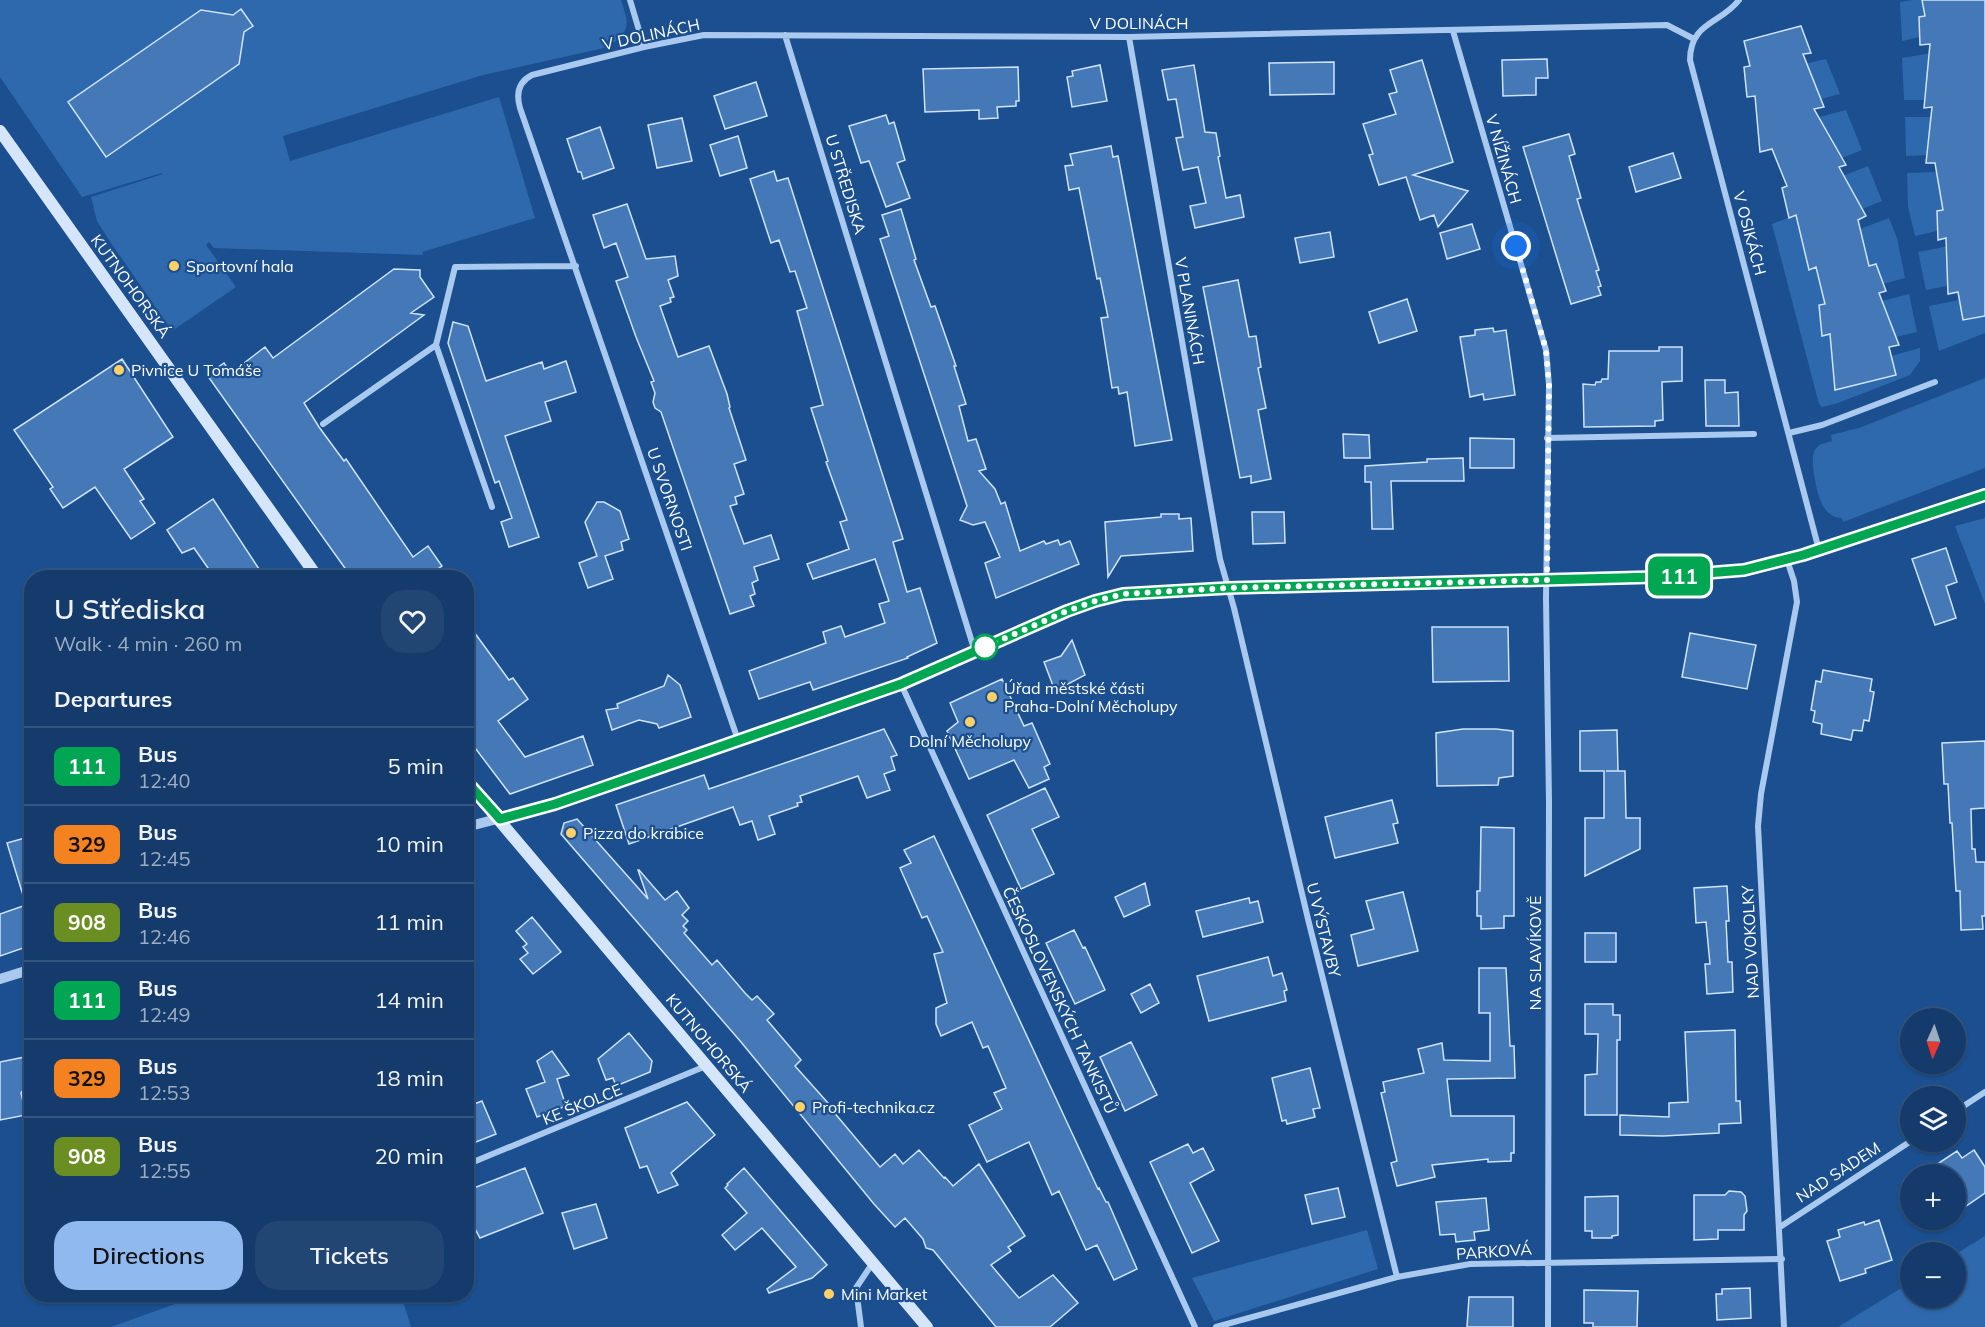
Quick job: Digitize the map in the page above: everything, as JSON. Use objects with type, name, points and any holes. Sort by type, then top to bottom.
[{"type":"main road","name":"KUTNOHORSKÁ","points":[[0,131],[312,570]]},
{"type":"main road","name":"KUTNOHORSKÁ","points":[[474,790],[927,1327]]},
{"type":"street","points":[[630,0],[644,47]]},
{"type":"street","points":[[1694,39],[1701,30],[1739,0]]},
{"type":"street","name":"V DOLINÁCH","points":[[525,79],[532,75],[644,47],[704,35],[1129,37],[1667,25],[1694,39]]},
{"type":"street","name":"V NÍŽINÁCH","points":[[1453,31],[1546,350],[1549,385],[1547,580]]},
{"type":"street","name":"U STŘEDISKA","points":[[785,35],[975,652]]},
{"type":"street","name":"V PLANINÁCH","points":[[1129,37],[1218,547],[1228,588]]},
{"type":"street","name":"V OSIKÁCH","points":[[1694,39],[1690,49],[1690,60],[1819,550]]},
{"type":"street","name":"U SVORNOSTI","points":[[525,79],[520,86],[518,100],[738,740]]},
{"type":"street","points":[[492,507],[436,345],[455,267],[576,266]]},
{"type":"street","points":[[323,424],[436,345]]},
{"type":"street","points":[[1789,433],[1822,425],[1935,382]]},
{"type":"street","points":[[1547,438],[1754,434]]},
{"type":"street","points":[[474,825],[555,804],[901,684],[1095,601],[1123,594],[1228,588],[1701,575],[1744,570],[1787,560],[1985,495]]},
{"type":"street","name":"NAD VOKOLKY","points":[[1784,1327],[1758,826],[1761,794],[1797,602],[1794,581],[1787,560]]},
{"type":"street","name":"NA SLAVÍKOVĚ","points":[[1547,580],[1548,1327]]},
{"type":"street","name":"U VÝSTAVBY","points":[[1228,588],[1397,1277]]},
{"type":"street","name":"ČESKOSLOVENSKÝCH TANKISTŮ","points":[[901,684],[1195,1327]]},
{"type":"street","points":[[0,979],[24,972]]},
{"type":"street","name":"KE ŠKOLCE","points":[[474,1162],[707,1066]]},
{"type":"street","points":[[1966,1104],[1985,1092]]},
{"type":"street","name":"NAD SADEM","points":[[1780,1227],[1900,1147]]},
{"type":"street","name":"PARKOVÁ","points":[[1216,1327],[1397,1277],[1470,1264],[1782,1259]]},
{"type":"street","points":[[861,1327],[856,1288],[872,1264]]},
{"type":"shaded area","points":[[0,0],[621,0],[627,22],[621,36],[608,47],[483,75],[283,136],[290,161],[499,97],[535,218],[422,252],[423,255],[214,248],[209,242],[206,245],[236,287],[172,331],[97,221],[91,197],[163,174],[82,197],[0,77]]},
{"type":"shaded area","points":[[1922,0],[1925,16],[1919,17],[1920,37],[1902,41],[1900,2]]},
{"type":"shaded area","points":[[1932,53],[1933,79],[1927,79],[1924,100],[1904,100],[1902,58]]},
{"type":"shaded area","points":[[1826,59],[1840,94],[1821,99],[1813,80],[1807,81],[1804,64]]},
{"type":"shaded area","points":[[1846,110],[1862,150],[1842,158],[1832,140],[1826,142],[1816,118]]},
{"type":"shaded area","points":[[1905,117],[1934,117],[1935,134],[1929,135],[1926,155],[1906,156]]},
{"type":"shaded area","points":[[1868,166],[1882,201],[1862,209],[1840,177]]},
{"type":"shaded area","points":[[1936,172],[1943,210],[1937,211],[1937,231],[1915,236],[1908,207],[1907,173]]},
{"type":"shaded area","points":[[1798,214],[1810,270],[1816,267],[1825,304],[1819,306],[1822,336],[1832,334],[1835,389],[1896,374],[1891,356],[1920,348],[1920,361],[1910,375],[1838,403],[1822,407],[1819,404],[1772,224]]},
{"type":"shaded area","points":[[1889,218],[1897,238],[1905,278],[1883,284],[1876,264],[1869,266],[1860,229]]},
{"type":"shaded area","points":[[1949,246],[1953,264],[1947,265],[1947,286],[1926,290],[1918,252]]},
{"type":"shaded area","points":[[1909,294],[1917,332],[1896,337],[1878,302]]},
{"type":"shaded area","points":[[1959,300],[1963,320],[1985,317],[1985,333],[1939,351],[1929,306]]},
{"type":"shaded area","points":[[1985,378],[1985,468],[1843,522],[1842,518],[1827,511],[1818,494],[1814,478],[1813,455],[1821,445],[1832,441],[1831,435],[1859,428]]},
{"type":"shaded area","points":[[1985,518],[1985,604],[1955,526]]},
{"type":"shaded area","points":[[1367,1230],[1378,1269],[1214,1321],[1192,1278]]},
{"type":"shaded area","points":[[1985,1236],[1985,1327],[1838,1327],[1900,1289],[1900,1308],[1966,1308],[1966,1248]]},
{"type":"shaded area","points":[[181,1302],[403,1302],[411,1327],[111,1327]]},
{"type":"building","points":[[1922,0],[1985,0],[1985,316],[1963,320],[1958,292],[1948,294],[1946,238],[1938,240],[1937,211],[1943,210],[1935,163],[1926,163],[1932,107],[1924,108],[1930,44],[1920,45],[1919,17],[1925,16]]},
{"type":"building","points":[[241,9],[253,26],[244,32],[239,64],[106,157],[68,102],[201,10],[233,15]]},
{"type":"building","points":[[1801,26],[1811,53],[1803,54],[1824,107],[1814,109],[1846,165],[1839,167],[1866,216],[1858,220],[1869,266],[1876,264],[1886,291],[1879,293],[1899,345],[1889,347],[1896,375],[1835,390],[1830,334],[1822,336],[1819,305],[1825,304],[1816,267],[1809,270],[1796,215],[1789,218],[1782,188],[1787,186],[1772,149],[1760,152],[1755,96],[1747,97],[1744,67],[1750,66],[1744,41]]},
{"type":"building","points":[[1547,59],[1548,78],[1536,78],[1536,95],[1503,96],[1502,60]]},
{"type":"building","points":[[1422,60],[1453,162],[1413,175],[1468,191],[1438,227],[1434,215],[1420,220],[1406,177],[1379,185],[1369,155],[1373,154],[1363,124],[1396,114],[1389,94],[1397,92],[1390,70]]},
{"type":"building","points":[[1334,62],[1334,94],[1270,95],[1269,63]]},
{"type":"building","points":[[1100,65],[1107,101],[1072,107],[1067,77],[1073,76],[1072,71]]},
{"type":"building","points":[[1194,65],[1205,132],[1216,133],[1226,198],[1240,195],[1244,217],[1195,228],[1190,206],[1206,203],[1198,167],[1183,170],[1176,138],[1183,137],[1176,99],[1168,100],[1162,70]]},
{"type":"building","points":[[1018,67],[1019,101],[1016,101],[1016,106],[997,107],[998,118],[979,119],[979,110],[925,112],[923,69]]},
{"type":"building","points":[[756,82],[767,116],[725,129],[714,96]]},
{"type":"building","points":[[886,115],[889,124],[894,122],[905,160],[897,163],[910,198],[886,207],[869,161],[861,163],[849,126]]},
{"type":"building","points":[[682,118],[692,161],[657,168],[648,125]]},
{"type":"building","points":[[600,127],[614,168],[583,179],[581,172],[578,172],[567,139]]},
{"type":"building","points":[[1569,134],[1575,154],[1569,156],[1581,198],[1577,199],[1599,270],[1596,271],[1601,286],[1598,287],[1601,295],[1571,304],[1523,147]]},
{"type":"building","points":[[738,136],[747,168],[720,176],[710,145]]},
{"type":"building","points":[[1111,146],[1113,157],[1118,156],[1172,440],[1135,446],[1127,392],[1119,394],[1118,387],[1112,388],[1101,318],[1108,317],[1100,278],[1097,279],[1079,188],[1069,190],[1065,166],[1073,165],[1070,154]]},
{"type":"building","points":[[1673,153],[1681,178],[1636,192],[1629,167]]},
{"type":"building","points":[[774,171],[777,181],[788,178],[903,539],[893,542],[907,592],[920,588],[937,643],[908,658],[813,690],[810,682],[759,699],[749,671],[826,643],[823,632],[841,626],[845,637],[885,623],[879,604],[889,601],[875,559],[813,579],[807,564],[849,549],[840,522],[847,520],[826,462],[828,461],[811,408],[823,405],[797,311],[807,308],[795,271],[790,272],[779,240],[771,243],[750,179]]},
{"type":"building","points":[[627,204],[646,259],[675,256],[678,276],[668,280],[674,297],[670,298],[671,302],[660,306],[678,357],[709,346],[727,394],[729,408],[746,460],[734,464],[744,494],[735,497],[737,504],[730,506],[744,544],[771,535],[779,559],[754,567],[758,580],[752,583],[755,594],[750,596],[754,606],[730,614],[661,412],[655,408],[653,402],[655,393],[651,382],[654,381],[616,281],[628,277],[616,243],[604,248],[593,215]]},
{"type":"building","points":[[901,209],[916,259],[914,260],[931,307],[935,306],[956,366],[954,366],[966,404],[959,406],[968,441],[976,439],[986,469],[979,471],[995,489],[1001,504],[1005,502],[1020,551],[1044,541],[1046,544],[1058,540],[1060,545],[1070,541],[1079,564],[996,598],[985,563],[1000,557],[985,522],[973,525],[960,520],[967,506],[880,239],[889,236],[882,215]]},
{"type":"building","points":[[1472,224],[1480,249],[1447,259],[1440,233]]},
{"type":"building","points":[[1330,232],[1334,257],[1300,263],[1295,238]]},
{"type":"building","points":[[394,269],[420,270],[420,277],[434,297],[411,313],[424,315],[304,403],[344,461],[346,459],[413,557],[428,546],[442,566],[436,570],[346,570],[207,375],[224,363],[231,373],[265,347],[273,358]]},
{"type":"building","points":[[1238,280],[1249,337],[1256,336],[1261,367],[1258,368],[1266,408],[1258,410],[1271,479],[1251,483],[1251,476],[1240,478],[1203,287]]},
{"type":"building","points":[[1407,299],[1417,331],[1379,343],[1369,312]]},
{"type":"building","points":[[453,322],[468,326],[486,381],[542,362],[544,369],[566,361],[576,392],[545,402],[551,421],[505,436],[539,537],[509,547],[501,522],[512,518],[499,481],[495,483],[448,343]]},
{"type":"building","points":[[1493,328],[1494,332],[1506,330],[1515,395],[1484,400],[1483,394],[1470,397],[1460,337],[1475,335],[1475,330]]},
{"type":"building","points":[[1659,347],[1682,347],[1682,381],[1662,382],[1663,420],[1655,421],[1655,426],[1584,427],[1583,384],[1595,385],[1602,379],[1608,379],[1609,351],[1659,351]]},
{"type":"building","points":[[122,359],[173,437],[124,469],[144,499],[140,501],[155,523],[131,539],[95,487],[63,508],[50,489],[53,487],[14,430]]},
{"type":"building","points":[[1705,380],[1725,380],[1725,393],[1738,392],[1739,426],[1706,426]]},
{"type":"building","points":[[1343,434],[1369,435],[1370,458],[1344,458]]},
{"type":"building","points":[[1470,438],[1514,439],[1514,468],[1470,468]]},
{"type":"building","points":[[1463,458],[1464,481],[1391,481],[1393,529],[1372,529],[1371,482],[1365,482],[1365,466],[1427,462],[1427,459]]},
{"type":"building","points":[[213,499],[260,570],[209,570],[194,548],[182,553],[167,530]]},
{"type":"building","points":[[597,502],[604,502],[620,511],[629,539],[621,542],[623,550],[605,556],[613,579],[588,588],[579,563],[597,556],[585,522]]},
{"type":"building","points":[[1252,512],[1284,512],[1285,543],[1253,544]]},
{"type":"building","points":[[1161,514],[1179,514],[1179,519],[1191,518],[1193,551],[1121,556],[1108,577],[1105,522],[1161,517]]},
{"type":"building","points":[[1946,548],[1957,582],[1946,586],[1956,618],[1935,625],[1912,559]]},
{"type":"building","points":[[1432,627],[1508,627],[1509,681],[1433,682]]},
{"type":"building","points":[[474,632],[509,680],[513,678],[528,699],[498,721],[525,757],[583,736],[593,765],[510,794],[474,747]]},
{"type":"building","points":[[1690,633],[1756,645],[1747,689],[1682,677]]},
{"type":"building","points":[[1072,640],[1085,675],[1055,691],[1044,662],[1061,656]]},
{"type":"building","points":[[1823,670],[1872,679],[1870,691],[1874,692],[1869,721],[1864,720],[1862,731],[1853,730],[1851,740],[1821,734],[1822,724],[1813,722],[1815,711],[1811,710],[1816,681],[1821,682]]},
{"type":"building","points":[[668,675],[680,685],[691,717],[659,728],[657,724],[639,720],[612,730],[606,710],[618,708],[617,704],[664,686]]},
{"type":"building","points":[[1002,679],[1024,726],[1032,723],[1050,764],[1044,767],[1049,779],[1029,788],[1014,760],[969,779],[947,731],[958,722],[950,703]]},
{"type":"building","points":[[884,729],[897,755],[891,757],[895,770],[884,774],[890,790],[867,798],[858,776],[800,796],[802,802],[797,803],[798,806],[769,816],[775,834],[758,840],[752,821],[740,825],[733,807],[629,844],[616,805],[704,775],[709,789]]},
{"type":"building","points":[[1463,729],[1513,731],[1513,776],[1499,778],[1498,785],[1437,786],[1436,733]]},
{"type":"building","points":[[1617,730],[1618,771],[1625,771],[1626,818],[1640,818],[1640,849],[1585,876],[1585,818],[1604,818],[1604,771],[1580,771],[1580,731]]},
{"type":"building","points":[[1985,741],[1985,808],[1971,809],[1972,849],[1975,849],[1976,862],[1985,862],[1985,916],[1982,916],[1983,929],[1961,930],[1960,891],[1956,891],[1952,823],[1950,823],[1948,784],[1944,784],[1942,743]]},
{"type":"building","points":[[1045,788],[1059,817],[1032,829],[1054,874],[1021,889],[987,815]]},
{"type":"building","points":[[1392,800],[1398,823],[1393,824],[1398,843],[1335,858],[1325,817]]},
{"type":"building","points":[[577,819],[648,899],[638,870],[665,900],[677,891],[689,908],[682,915],[688,921],[683,926],[687,930],[684,933],[712,965],[717,960],[752,1000],[757,996],[774,1014],[767,1020],[801,1060],[795,1066],[880,1167],[895,1154],[903,1164],[919,1150],[953,1186],[979,1164],[1025,1236],[1008,1247],[1011,1251],[991,1265],[1019,1298],[1053,1275],[1078,1303],[1050,1327],[996,1327],[933,1250],[926,1248],[923,1239],[905,1218],[895,1227],[874,1204],[741,1042],[561,834],[564,823]]},
{"type":"building","points":[[1481,827],[1514,828],[1514,916],[1504,916],[1504,928],[1481,929],[1481,916],[1477,916],[1477,891],[1480,891]]},
{"type":"building","points":[[934,836],[1098,1189],[1108,1202],[1137,1269],[1114,1280],[1097,1245],[1086,1250],[1059,1191],[1052,1195],[1029,1142],[987,1162],[969,1125],[1002,1109],[994,1093],[1006,1088],[988,1046],[983,1048],[972,1022],[941,1036],[936,1024],[936,1008],[947,1003],[934,954],[943,952],[927,916],[922,918],[900,868],[911,863],[904,850]]},
{"type":"building","points":[[24,838],[24,898],[7,843]]},
{"type":"building","points":[[1145,883],[1150,905],[1124,917],[1115,897]]},
{"type":"building","points":[[1727,886],[1728,962],[1732,962],[1733,992],[1707,994],[1705,964],[1710,964],[1706,922],[1696,923],[1694,888]]},
{"type":"building","points":[[1403,892],[1418,951],[1358,966],[1351,935],[1374,929],[1366,901]]},
{"type":"building","points":[[1249,898],[1250,903],[1258,901],[1263,922],[1203,937],[1196,911]]},
{"type":"building","points":[[24,906],[24,948],[0,956],[0,914]]},
{"type":"building","points":[[532,917],[561,952],[533,974],[520,959],[528,953],[523,947],[527,944],[516,931]]},
{"type":"building","points":[[1074,930],[1083,948],[1085,947],[1105,990],[1075,1004],[1046,943]]},
{"type":"building","points":[[1585,933],[1616,933],[1616,962],[1585,962]]},
{"type":"building","points":[[1268,957],[1273,976],[1282,973],[1287,990],[1284,991],[1286,1001],[1209,1021],[1197,976]]},
{"type":"building","points":[[1479,968],[1506,968],[1510,1046],[1514,1046],[1515,1078],[1447,1079],[1451,1116],[1514,1116],[1514,1153],[1511,1153],[1511,1161],[1488,1162],[1488,1159],[1432,1165],[1435,1177],[1397,1186],[1391,1163],[1397,1161],[1381,1093],[1385,1092],[1383,1082],[1424,1073],[1418,1049],[1442,1043],[1444,1060],[1490,1061],[1490,1013],[1479,1013]]},
{"type":"building","points":[[1150,984],[1159,1003],[1141,1013],[1131,994]]},
{"type":"building","points":[[1585,1004],[1613,1004],[1613,1015],[1620,1015],[1620,1040],[1617,1040],[1617,1115],[1585,1115],[1585,1075],[1597,1074],[1598,1034],[1585,1034]]},
{"type":"building","points":[[1735,1030],[1736,1101],[1740,1101],[1741,1123],[1719,1124],[1719,1133],[1663,1136],[1620,1135],[1620,1115],[1669,1117],[1669,1103],[1688,1102],[1685,1032]]},
{"type":"building","points":[[629,1033],[652,1061],[650,1072],[616,1086],[613,1078],[606,1080],[598,1059]]},
{"type":"building","points":[[1131,1042],[1157,1095],[1125,1111],[1100,1057]]},
{"type":"building","points":[[552,1051],[569,1075],[557,1079],[566,1106],[537,1117],[526,1089],[545,1082],[537,1061]]},
{"type":"building","points":[[24,1057],[24,1089],[21,1093],[24,1115],[0,1120],[0,1062]]},
{"type":"building","points":[[1310,1068],[1320,1108],[1313,1109],[1315,1117],[1287,1124],[1286,1120],[1282,1121],[1272,1078]]},
{"type":"building","points":[[482,1101],[496,1134],[474,1143],[474,1104]]},
{"type":"building","points":[[687,1102],[715,1135],[671,1173],[678,1185],[658,1193],[647,1166],[640,1168],[625,1128]]},
{"type":"building","points":[[1188,1144],[1193,1153],[1203,1148],[1214,1170],[1190,1183],[1219,1241],[1192,1253],[1150,1162]]},
{"type":"building","points":[[1974,1150],[1985,1167],[1985,1193],[1966,1206],[1966,1164],[1937,1164],[1955,1152],[1962,1158]]},
{"type":"building","points":[[525,1168],[543,1213],[480,1238],[474,1227],[474,1188]]},
{"type":"building","points":[[744,1168],[827,1265],[812,1278],[769,1293],[767,1289],[796,1267],[762,1228],[735,1250],[722,1235],[747,1213],[725,1188]]},
{"type":"building","points":[[1338,1188],[1345,1217],[1312,1224],[1305,1195]]},
{"type":"building","points":[[1729,1191],[1741,1192],[1745,1196],[1747,1211],[1744,1215],[1744,1230],[1718,1230],[1718,1239],[1694,1240],[1694,1195],[1725,1195]]},
{"type":"building","points":[[1618,1196],[1618,1235],[1612,1238],[1592,1238],[1592,1231],[1585,1231],[1585,1197]]},
{"type":"building","points":[[1486,1198],[1489,1230],[1474,1232],[1475,1240],[1456,1242],[1455,1234],[1440,1235],[1436,1202]]},
{"type":"building","points":[[596,1204],[607,1238],[574,1249],[562,1213]]},
{"type":"building","points":[[1879,1220],[1892,1260],[1865,1269],[1866,1273],[1840,1281],[1827,1241],[1840,1237],[1838,1230]]},
{"type":"building","points":[[1750,1288],[1751,1318],[1717,1320],[1716,1294],[1722,1294],[1722,1289]]},
{"type":"building","points":[[1584,1290],[1638,1291],[1637,1327],[1593,1327],[1593,1323],[1584,1323]]},
{"type":"building","points":[[1469,1297],[1513,1297],[1513,1327],[1467,1327]]},
{"type":"bus line","name":"111","points":[[474,790],[500,819],[555,804],[901,684],[1067,611],[1123,594],[1228,588],[1701,575],[1744,570],[1787,560],[1985,495]]},
{"type":"place","name":"Sportovní hala","points":[[174,266]]},
{"type":"place","name":"Pivnice U Tomáše","points":[[119,370]]},
{"type":"place","name":"Úřad městské části Praha-Dolní Měcholupy","points":[[992,697]]},
{"type":"place","name":"Dolní Měcholupy","points":[[970,722]]},
{"type":"place","name":"Pizza do krabice","points":[[571,833]]},
{"type":"place","name":"Profi-technika.cz","points":[[800,1107]]},
{"type":"place","name":"Mini Market","points":[[829,1294]]},
{"type":"route","points":[[985,647],[1067,611],[1123,594],[1228,588],[1547,580],[1549,385],[1546,350],[1516,246]]}]
